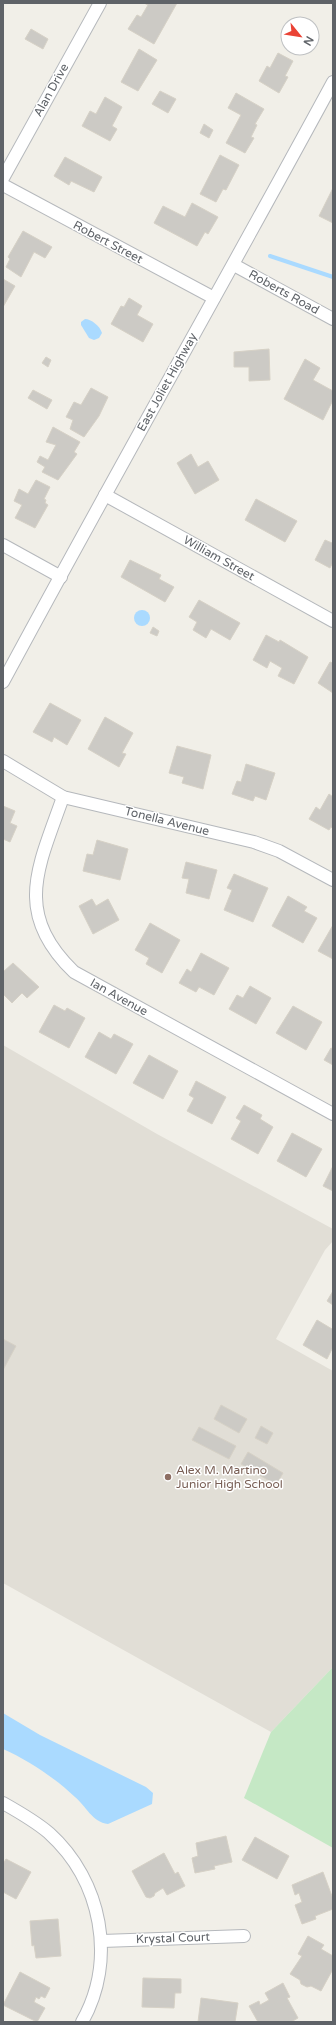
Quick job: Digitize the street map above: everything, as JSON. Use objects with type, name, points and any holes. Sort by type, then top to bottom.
[{"type":"street","name":"Alan Drive","points":[[3,178],[100,3]]},
{"type":"street","name":"East Joliet Highway","points":[[3,682],[214,298],[234,265],[333,82]]},
{"type":"street","name":"Robert Street","points":[[3,185],[214,298]]},
{"type":"street","name":"Roberts Road","points":[[234,265],[333,319]]},
{"type":"street","name":"William Street","points":[[105,495],[333,621]]},
{"type":"street","points":[[3,546],[61,577]]},
{"type":"street","name":"Tonella Avenue","points":[[3,761],[63,796],[254,842],[279,851],[333,880]]},
{"type":"street","name":"Ian Avenue","points":[[63,796],[39,868],[35,901],[42,929],[60,959],[74,972],[333,1114]]},
{"type":"street","points":[[3,1803],[30,1818],[49,1833],[68,1853],[81,1873],[90,1894],[98,1917],[102,1940],[101,1966],[98,1984],[82,2022]]},
{"type":"street","name":"Krystal Court","points":[[102,1940],[244,1936]]},
{"type":"shaded area","name":"Alex M. Martino Junior High School","points":[[3,1045],[157,1134],[333,1229],[333,1241],[325,1250],[276,1339],[333,1371],[333,1667],[271,1732],[3,1583]]},
{"type":"green space","points":[[333,1667],[333,1848],[244,1798],[271,1732]]},
{"type":"water","points":[[85,319],[97,325],[102,333],[99,338],[94,340],[89,338],[81,325],[81,322]]},
{"type":"water","points":[[142,610],[149,615],[150,618],[145,625],[142,626],[135,621],[134,618],[139,611]]},
{"type":"water","points":[[3,1713],[40,1735],[146,1787],[153,1793],[152,1804],[108,1824],[102,1823],[93,1817],[75,1797],[50,1776],[22,1758],[3,1749]]},
{"type":"building","points":[[144,3],[177,3],[154,44],[128,29],[137,15],[141,17],[148,5]]},
{"type":"building","points":[[31,29],[48,39],[43,49],[25,39]]},
{"type":"building","points":[[139,49],[157,60],[138,91],[121,82]]},
{"type":"building","points":[[278,53],[280,56],[284,56],[293,61],[285,76],[288,77],[279,93],[259,81],[267,66],[270,68]]},
{"type":"building","points":[[160,91],[176,99],[168,113],[152,104]]},
{"type":"building","points":[[236,93],[264,109],[255,124],[257,125],[251,137],[254,138],[245,153],[226,143],[241,115],[228,108]]},
{"type":"building","points":[[105,97],[122,107],[112,126],[117,129],[110,141],[82,126],[90,111],[96,114]]},
{"type":"building","points":[[204,124],[213,130],[209,138],[200,133]]},
{"type":"building","points":[[220,155],[239,165],[226,190],[223,189],[216,202],[200,194]]},
{"type":"building","points":[[65,157],[102,177],[94,192],[71,181],[69,185],[54,176]]},
{"type":"building","points":[[333,188],[333,223],[319,216]]},
{"type":"building","points":[[192,203],[218,217],[208,234],[205,232],[197,246],[154,223],[163,206],[185,217]]},
{"type":"building","points":[[23,231],[52,247],[45,258],[34,252],[21,277],[6,267],[10,259],[8,257]]},
{"type":"building","points":[[3,279],[15,286],[3,307]]},
{"type":"building","points":[[129,298],[142,306],[137,315],[153,324],[143,342],[111,324],[121,306],[124,307]]},
{"type":"building","points":[[269,349],[270,380],[249,381],[249,367],[234,367],[234,352]]},
{"type":"building","points":[[46,357],[51,360],[48,367],[42,363]]},
{"type":"building","points":[[305,359],[320,368],[313,380],[333,391],[333,400],[323,420],[284,399]]},
{"type":"building","points":[[91,388],[108,397],[99,416],[84,437],[70,429],[73,420],[66,417],[74,402],[81,405]]},
{"type":"building","points":[[33,390],[52,400],[47,409],[28,398]]},
{"type":"building","points":[[53,427],[80,442],[74,452],[77,454],[58,480],[42,472],[45,467],[37,462],[40,456],[48,460],[56,445],[46,442]]},
{"type":"building","points":[[191,454],[198,467],[208,461],[219,480],[195,494],[177,463]]},
{"type":"building","points":[[36,480],[50,487],[44,499],[46,500],[45,503],[48,505],[35,528],[15,518],[22,505],[14,501],[19,489],[28,494]]},
{"type":"building","points":[[256,499],[297,521],[285,542],[245,520]]},
{"type":"building","points":[[325,540],[332,543],[333,541],[333,562],[330,568],[315,560]]},
{"type":"building","points":[[130,560],[161,575],[159,579],[174,587],[165,602],[121,577]]},
{"type":"building","points":[[199,600],[240,623],[230,640],[211,629],[206,638],[193,630],[197,622],[189,617]]},
{"type":"building","points":[[153,627],[159,631],[157,636],[150,633]]},
{"type":"building","points":[[266,635],[279,642],[280,640],[308,657],[294,684],[278,676],[282,668],[270,661],[267,668],[253,660]]},
{"type":"building","points":[[330,662],[333,663],[333,693],[318,683]]},
{"type":"building","points":[[50,703],[81,720],[67,745],[54,737],[52,742],[33,732]]},
{"type":"building","points":[[105,717],[133,733],[122,753],[126,754],[119,767],[88,749]]},
{"type":"building","points":[[177,746],[211,755],[203,789],[182,783],[184,777],[169,773]]},
{"type":"building","points":[[246,764],[275,773],[266,800],[255,796],[253,801],[232,794],[237,781],[241,782]]},
{"type":"building","points":[[329,794],[333,797],[333,829],[331,827],[329,830],[309,819],[316,807],[320,810]]},
{"type":"building","points":[[3,806],[15,811],[10,823],[17,826],[10,842],[3,839]]},
{"type":"building","points":[[97,840],[128,849],[120,880],[83,871],[87,854],[93,855]]},
{"type":"building","points":[[186,862],[217,870],[209,899],[186,893],[189,879],[182,878]]},
{"type":"building","points":[[234,874],[268,888],[253,922],[224,910],[232,890],[227,888]]},
{"type":"building","points":[[288,896],[307,907],[304,911],[317,918],[303,943],[272,926]]},
{"type":"building","points":[[92,899],[96,906],[108,899],[119,920],[93,934],[79,906]]},
{"type":"building","points":[[150,923],[180,940],[162,973],[146,964],[149,958],[135,950]]},
{"type":"building","points":[[333,925],[333,959],[318,951]]},
{"type":"building","points":[[201,953],[229,968],[214,995],[199,987],[196,992],[179,983],[187,969],[191,972]]},
{"type":"building","points":[[13,963],[39,987],[27,998],[22,993],[12,1003],[3,994],[3,972]]},
{"type":"building","points":[[250,986],[271,998],[256,1024],[229,1009],[237,995],[243,998]]},
{"type":"building","points":[[54,1005],[65,1011],[67,1008],[85,1018],[69,1048],[39,1032]]},
{"type":"building","points":[[293,1006],[322,1022],[306,1050],[276,1033]]},
{"type":"building","points":[[99,1032],[111,1039],[114,1034],[133,1044],[116,1074],[85,1057]]},
{"type":"building","points":[[331,1048],[333,1049],[333,1065],[324,1060]]},
{"type":"building","points":[[149,1055],[178,1071],[163,1099],[133,1083]]},
{"type":"building","points":[[196,1081],[226,1097],[212,1124],[187,1111],[194,1098],[189,1095]]},
{"type":"building","points":[[244,1105],[262,1115],[260,1119],[273,1127],[258,1154],[231,1139],[241,1121],[236,1118]]},
{"type":"building","points":[[292,1133],[322,1149],[306,1177],[277,1161]]},
{"type":"building","points":[[333,1166],[333,1191],[323,1186]]},
{"type":"building","points":[[333,1291],[333,1305],[327,1301]]},
{"type":"building","points":[[317,1320],[332,1329],[333,1326],[333,1347],[327,1359],[303,1345]]},
{"type":"building","points":[[3,1339],[16,1346],[3,1370]]},
{"type":"building","points":[[221,1405],[247,1419],[239,1433],[214,1419]]},
{"type":"building","points":[[261,1426],[273,1433],[267,1444],[255,1438]]},
{"type":"building","points":[[199,1427],[236,1446],[229,1459],[192,1440]]},
{"type":"building","points":[[248,1452],[283,1473],[276,1485],[241,1464]]},
{"type":"building","points":[[226,1836],[232,1862],[214,1866],[215,1869],[195,1873],[192,1858],[198,1856],[196,1843]]},
{"type":"building","points":[[255,1837],[289,1856],[277,1879],[242,1860]]},
{"type":"building","points":[[164,1853],[175,1874],[178,1872],[185,1886],[167,1895],[163,1888],[155,1893],[154,1896],[150,1898],[146,1897],[132,1871]]},
{"type":"building","points":[[6,1859],[31,1872],[16,1899],[3,1892],[3,1864]]},
{"type":"building","points":[[323,1872],[333,1899],[333,1909],[315,1916],[316,1919],[302,1924],[295,1905],[302,1902],[299,1893],[295,1895],[292,1885]]},
{"type":"building","points":[[58,1919],[61,1956],[36,1958],[34,1945],[32,1946],[30,1921]]},
{"type":"building","points":[[308,1936],[324,1945],[321,1949],[333,1956],[333,1969],[321,1991],[311,1986],[307,1987],[301,1984],[300,1980],[290,1974],[302,1956],[298,1954]]},
{"type":"building","points":[[20,1972],[50,1988],[45,1998],[41,1996],[39,1999],[36,1997],[34,2002],[45,2008],[37,2022],[3,2005]]},
{"type":"building","points":[[143,1978],[181,1979],[181,1993],[175,1993],[174,2008],[142,2007]]},
{"type":"building","points":[[283,1983],[290,1997],[287,1998],[298,2018],[291,2022],[258,2022],[249,2006],[259,2001],[260,2005],[269,2000],[265,1993]]},
{"type":"building","points":[[201,1998],[238,2003],[235,2022],[198,2022]]},
{"type":"waterway","points":[[270,256],[333,277]]},
{"type":"place","name":"Alex M. Martino Junior High School","points":[[168,1477]]}]
